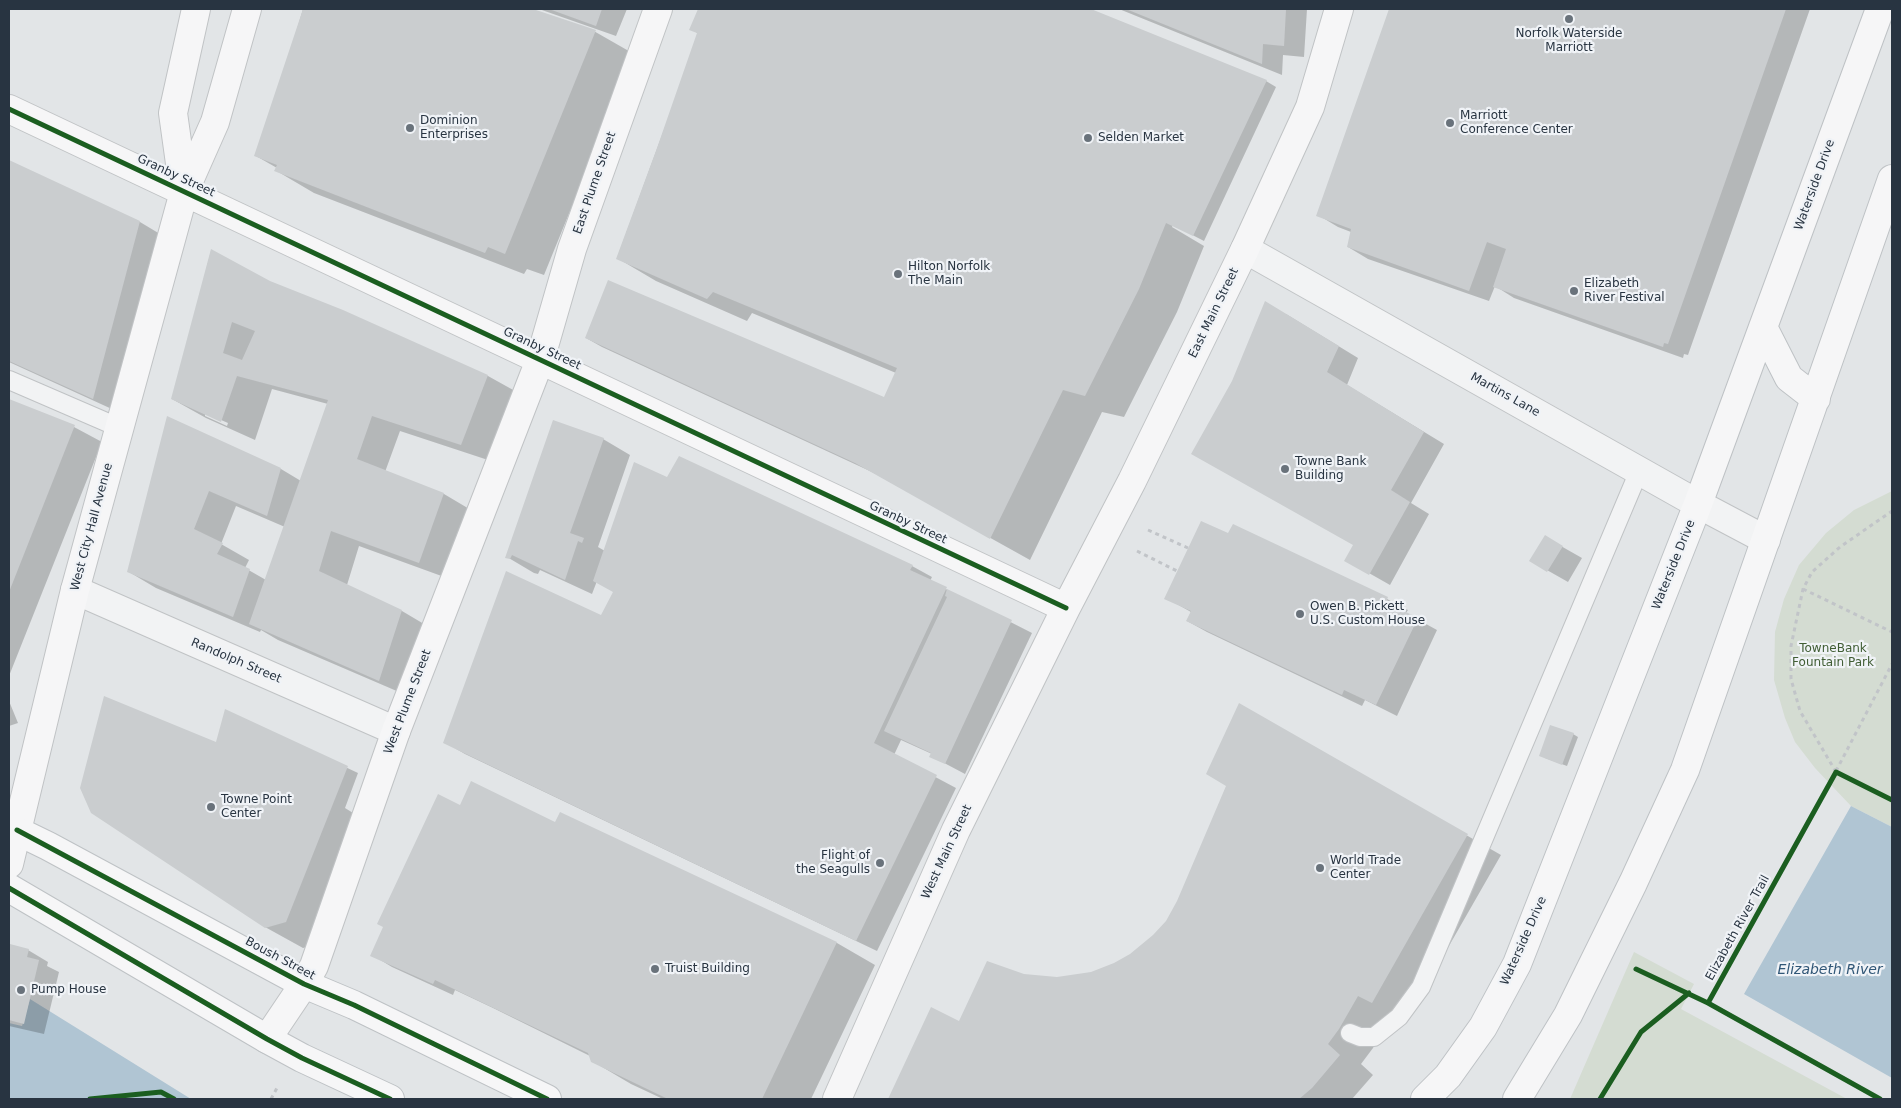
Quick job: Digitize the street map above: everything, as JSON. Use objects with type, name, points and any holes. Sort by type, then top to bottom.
[{"type":"main road","points":[[184,192],[174,113],[196,9]]},
{"type":"main road","points":[[184,192],[215,122],[247,9]]},
{"type":"main road","name":"East Plume Street","points":[[540,360],[572,248],[658,9]]},
{"type":"main road","name":"East Main Street","points":[[1066,608],[1132,481],[1245,249],[1310,107],[1339,9]]},
{"type":"main road","name":"Waterside Drive","points":[[1426,1099],[1448,1076],[1483,1027],[1517,964],[1698,504],[1880,9]]},
{"type":"main road","name":"Granby Street","points":[[9,109],[1066,608]]},
{"type":"main road","points":[[1517,1099],[1568,1015],[1633,883],[1685,770],[1892,179]]},
{"type":"main road","name":"West City Hall Avenue","points":[[9,864],[13,828],[75,590],[184,192]]},
{"type":"main road","points":[[1763,327],[1789,378],[1816,399]]},
{"type":"main road","name":"West Plume Street","points":[[267,1039],[314,966],[396,731],[540,360]]},
{"type":"main road","name":"West Main Street","points":[[837,1099],[956,830],[1066,608]]},
{"type":"main road","name":"Boush Street","points":[[13,828],[304,984],[354,1005],[546,1099]]},
{"type":"main road","points":[[9,888],[267,1039],[302,1058],[390,1099]]},
{"type":"street","name":"Martins Lane","points":[[1245,249],[1698,504],[1766,540]]},
{"type":"street","name":"Randolph Street","points":[[75,590],[396,731]]},
{"type":"lane","points":[[9,380],[120,428]]},
{"type":"lane","points":[[1350,1033],[1360,1037],[1374,1037],[1399,1017],[1421,987],[1639,471]]},
{"type":"path","points":[[1844,776],[1836,772],[1800,711],[1791,679],[1791,646],[1803,589],[1812,572],[1840,546],[1892,511]]},
{"type":"path","points":[[1148,530],[1188,548]]},
{"type":"path","points":[[1137,552],[1177,571]]},
{"type":"path","points":[[1803,589],[1892,632]]},
{"type":"path","points":[[1831,780],[1892,664]]},
{"type":"path","points":[[271,1099],[278,1086]]},
{"type":"green space","name":"TowneBank Fountain Park","points":[[1892,491],[1892,827],[1851,806],[1815,768],[1795,742],[1785,718],[1774,680],[1775,632],[1784,599],[1799,565],[1826,533],[1854,510]]},
{"type":"green space","points":[[1634,952],[1694,984],[1681,1009],[1847,1099],[1570,1099]]},
{"type":"water","name":"Elizabeth River","points":[[1851,806],[1892,827],[1892,1078],[1744,994]]},
{"type":"water","points":[[30,999],[191,1099],[9,1099],[9,1023],[22,1026]]},
{"type":"building","name":"Dominion Enterprises","points":[[303,9],[533,9],[596,30],[505,254],[488,247],[485,253],[274,171],[277,165],[254,156]]},
{"type":"building","points":[[549,9],[602,9],[596,26]]},
{"type":"building","name":"Hilton Norfolk The Main","points":[[698,9],[1091,9],[1267,80],[1193,236],[1166,223],[1139,289],[1085,396],[1063,390],[990,539],[855,463],[585,338],[608,280],[884,397],[897,368],[713,292],[707,299],[616,259],[697,33],[689,30]]},
{"type":"building","points":[[1126,9],[1286,9],[1284,46],[1263,44],[1262,64]]},
{"type":"building","points":[[1389,9],[1786,9],[1668,344],[1664,343],[1663,347],[1493,287],[1506,249],[1487,242],[1469,291],[1347,247],[1351,229],[1316,216]]},
{"type":"building","points":[[9,160],[140,221],[93,399],[9,361]]},
{"type":"building","points":[[211,249],[270,281],[343,310],[488,375],[461,445],[372,416],[357,459],[444,493],[419,563],[331,531],[319,571],[402,610],[379,681],[249,624],[328,400],[237,376],[221,422],[171,399]],"holes":[[[232,322],[255,331],[242,360],[223,353]]]},
{"type":"building","points":[[1265,301],[1339,346],[1327,372],[1424,432],[1391,490],[1410,502],[1369,575],[1344,561],[1353,545],[1191,454],[1232,381]]},
{"type":"building","points":[[9,399],[75,425],[9,592]]},
{"type":"building","points":[[167,416],[281,468],[267,516],[209,491],[194,529],[223,543],[217,554],[250,569],[233,617],[127,572]]},
{"type":"building","points":[[553,420],[604,438],[570,533],[584,538],[582,543],[578,541],[565,580],[512,555],[510,559],[505,558]]},
{"type":"building","points":[[679,456],[913,565],[910,570],[947,587],[874,743],[937,775],[856,941],[443,743],[506,571],[601,615],[613,592],[593,581],[634,462],[667,477]]},
{"type":"building","name":"Owen B. Pickett U.S. Custom House","points":[[1201,521],[1228,533],[1233,524],[1388,597],[1386,602],[1418,618],[1376,705],[1344,690],[1342,695],[1186,621],[1191,611],[1164,599]]},
{"type":"building","points":[[1545,535],[1563,546],[1547,572],[1529,561]]},
{"type":"building","points":[[947,589],[1012,620],[945,764],[929,757],[931,753],[884,731],[947,597],[945,596]]},
{"type":"building","name":"Towne Point Center","points":[[104,696],[216,742],[225,709],[348,766],[286,922],[265,928],[91,813],[80,788]]},
{"type":"building","name":"World Trade Center","points":[[1239,703],[1468,834],[1372,1003],[1358,996],[1328,1044],[1340,1055],[1312,1088],[1299,1099],[888,1099],[931,1007],[959,1021],[987,961],[1024,974],[1057,977],[1091,972],[1130,954],[1153,935],[1166,921],[1177,901],[1226,786],[1206,774]]},
{"type":"building","points":[[1550,725],[1574,733],[1562,765],[1539,756]]},
{"type":"building","name":"Truist Building","points":[[471,781],[555,822],[560,812],[837,942],[762,1099],[668,1099],[591,1062],[588,1053],[435,980],[433,984],[370,956],[383,927],[377,924],[438,794],[460,805]]},
{"type":"building","name":"Pump House","points":[[10,944],[29,949],[27,957],[39,960],[24,1024],[9,1020]]},
{"type":"cycle path","points":[[9,109],[1066,608]]},
{"type":"cycle path","name":"Elizabeth River Trail","points":[[1880,1099],[1708,1003],[1836,772],[1892,800]]},
{"type":"cycle path","points":[[17,830],[304,984],[354,1005],[547,1099]]},
{"type":"cycle path","points":[[9,888],[267,1039],[302,1058],[390,1099]]},
{"type":"cycle path","points":[[1636,969],[1708,1003]]},
{"type":"cycle path","points":[[1600,1099],[1641,1032],[1689,993]]},
{"type":"cycle path","points":[[90,1099],[161,1092],[174,1099]]},
{"type":"place","name":"Norfolk Waterside Marriott","points":[[1569,19]]},
{"type":"place","name":"Marriott Conference Center","points":[[1450,123]]},
{"type":"place","name":"Dominion Enterprises","points":[[410,128]]},
{"type":"place","name":"Selden Market","points":[[1088,138]]},
{"type":"place","name":"Hilton Norfolk The Main","points":[[898,274]]},
{"type":"place","name":"Elizabeth River Festival","points":[[1574,291]]},
{"type":"place","name":"Towne Bank Building","points":[[1285,469]]},
{"type":"place","name":"Owen B. Pickett U.S. Custom House","points":[[1300,614]]},
{"type":"place","name":"Towne Point Center","points":[[211,807]]},
{"type":"place","name":"Flight of the Seagulls","points":[[880,863]]},
{"type":"place","name":"World Trade Center","points":[[1320,868]]},
{"type":"place","name":"Truist Building","points":[[655,969]]},
{"type":"place","name":"Pump House","points":[[21,990]]}]
